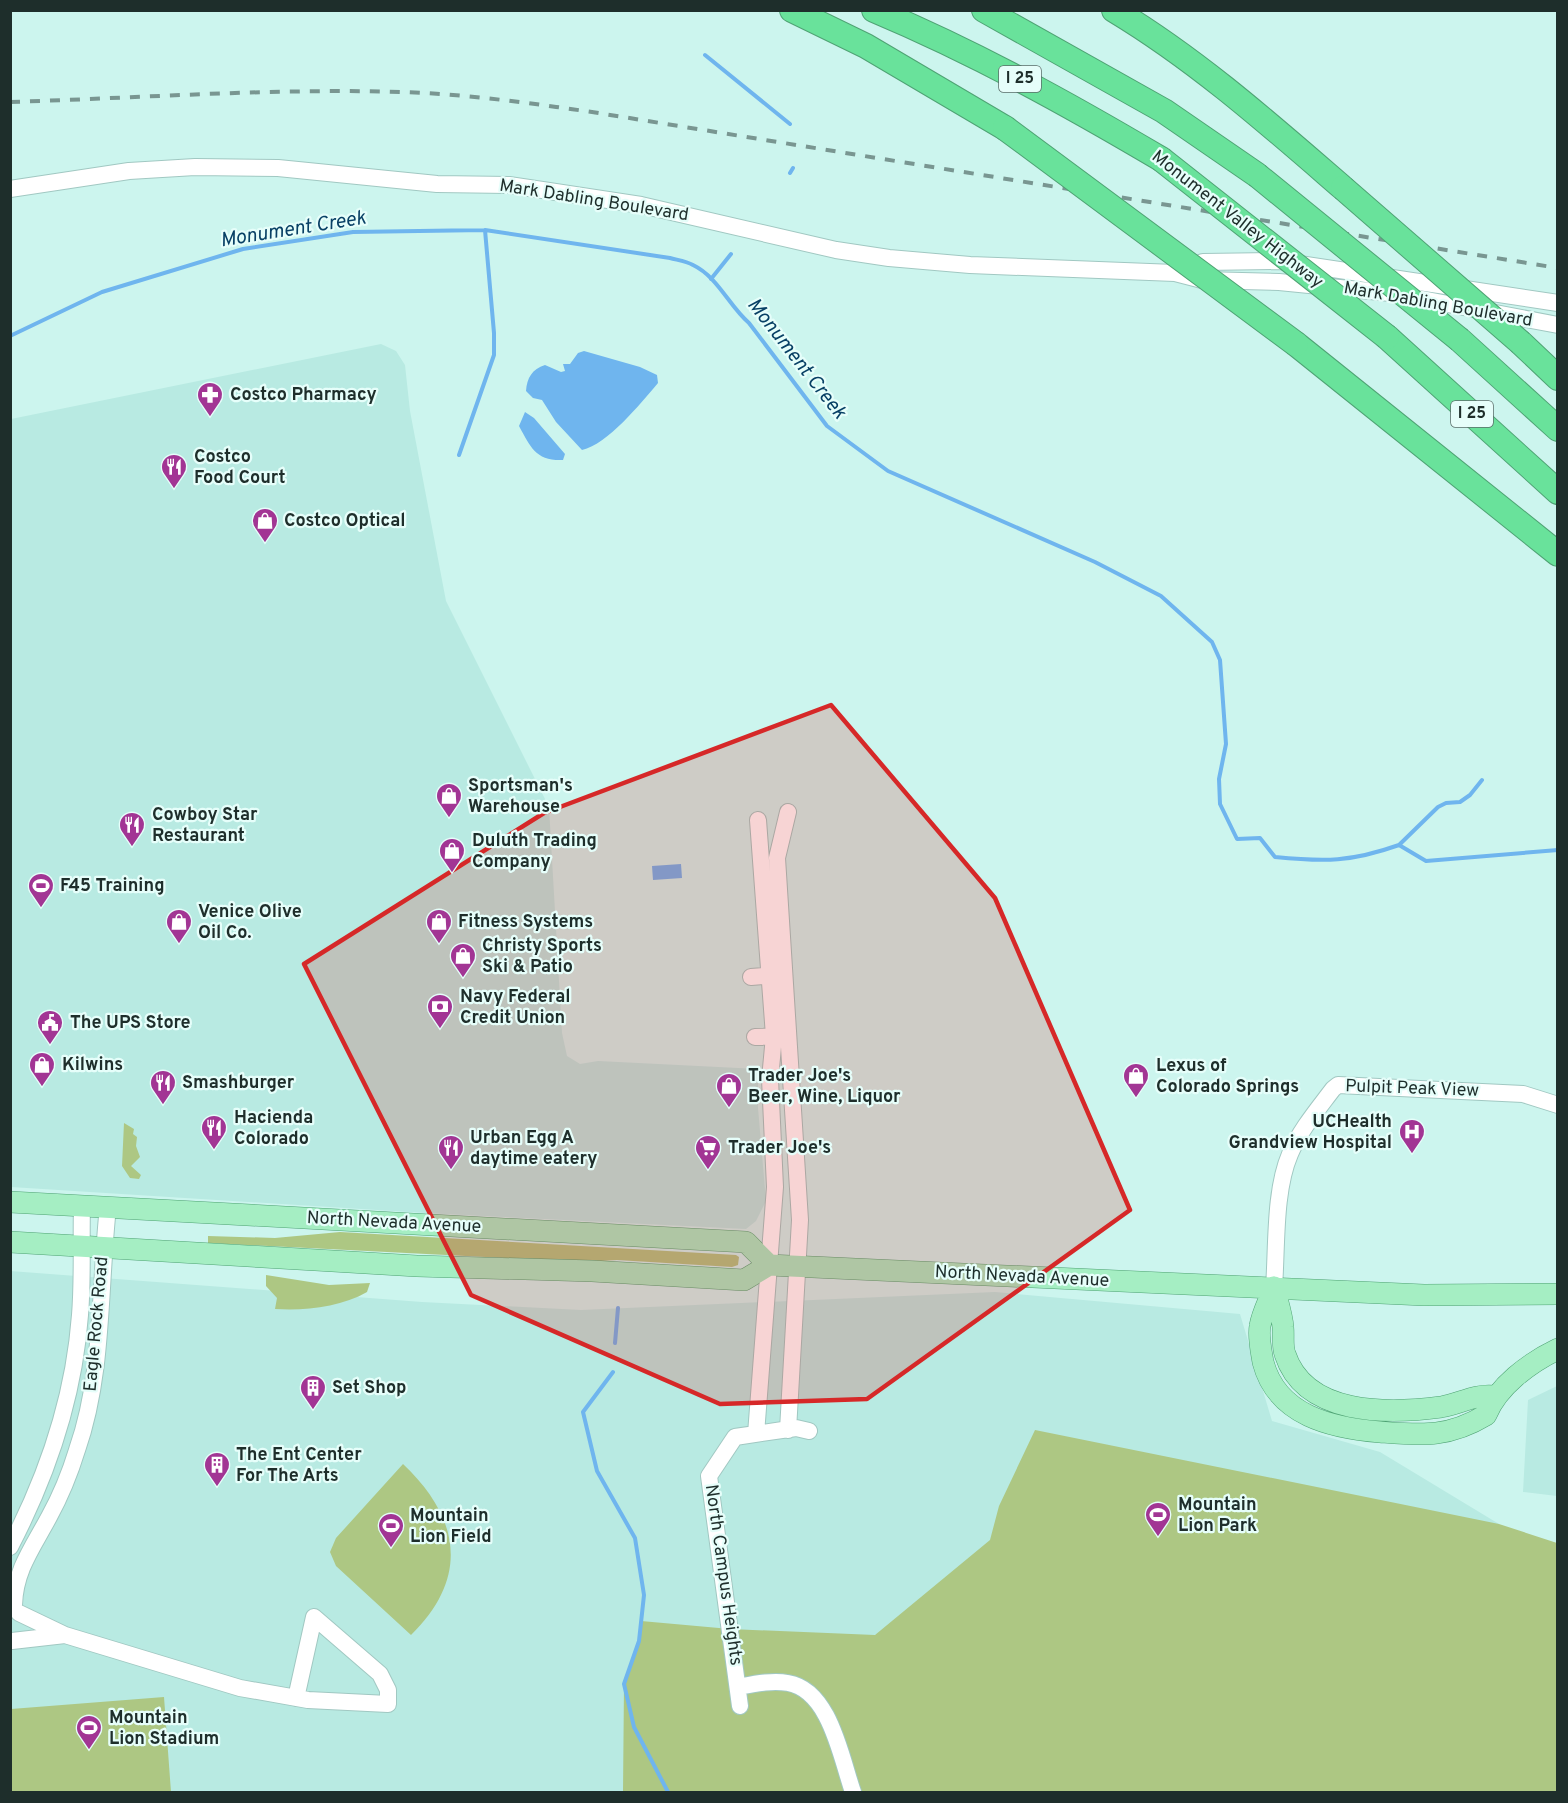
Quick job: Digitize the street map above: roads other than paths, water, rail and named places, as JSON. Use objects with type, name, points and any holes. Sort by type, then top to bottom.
[{"type":"highway","points":[[792,10],[866,46],[1005,128],[1296,344],[1557,554]]},
{"type":"highway","name":"Monument Valley Highway","points":[[874,10],[920,29],[1010,74],[1161,159],[1387,337],[1557,492]]},
{"type":"highway","name":"I 25","points":[[984,10],[1164,111],[1257,175],[1460,340],[1557,429]]},
{"type":"highway","points":[[1114,10],[1158,37],[1222,84],[1551,367]]},
{"type":"main road","name":"North Nevada Avenue","points":[[10,1202],[746,1242],[770,1264],[797,1266],[1424,1295],[1557,1294]]},
{"type":"main road","points":[[10,1242],[417,1266],[591,1271],[744,1280],[770,1264]]},
{"type":"main road","points":[[1274,1287],[1260,1325],[1263,1359],[1275,1389],[1290,1405],[1306,1416],[1327,1424],[1361,1431],[1425,1435],[1448,1433],[1486,1415],[1494,1396],[1541,1357],[1557,1349]]},
{"type":"street","name":"Mark Dabling Boulevard","points":[[10,189],[129,171],[195,167],[278,168],[437,184],[509,185],[641,205],[830,249],[899,260],[1175,273],[1202,280],[1279,282],[1390,293],[1557,325]]},
{"type":"street","name":"Mark Dabling Boulevard","points":[[1175,273],[1203,262],[1280,261],[1557,303]]},
{"type":"street","points":[[788,812],[777,858],[778,975],[800,1220],[788,1430]]},
{"type":"street","points":[[758,820],[778,975]]},
{"type":"street","points":[[751,977],[778,975]]},
{"type":"street","points":[[755,1037],[782,1036]]},
{"type":"street","points":[[756,1434],[775,1187],[770,1079],[782,1036]]},
{"type":"street","name":"Pulpit Peak View","points":[[1274,1287],[1281,1195],[1288,1157],[1302,1131],[1333,1089],[1343,1084],[1523,1094],[1557,1105]]},
{"type":"street","name":"Eagle Rock Road","points":[[10,1546],[40,1485],[54,1448],[66,1403],[80,1313],[82,1205]]},
{"type":"street","name":"Eagle Rock Road","points":[[11,1641],[20,1623],[15,1606],[18,1575],[58,1499],[77,1450],[89,1409],[95,1374],[108,1207]]},
{"type":"street","name":"North Campus Heights","points":[[740,1706],[709,1476],[735,1437],[788,1430],[809,1431]]},
{"type":"street","points":[[15,1606],[65,1635],[240,1688],[296,1698],[346,1704],[388,1704],[388,1690],[380,1674],[314,1617],[296,1698]]},
{"type":"street","points":[[11,1641],[65,1635]]},
{"type":"street","points":[[738,1687],[776,1682],[790,1683],[811,1693],[825,1710],[853,1792]]},
{"type":"water","points":[[584,351],[640,367],[657,375],[658,383],[613,432],[582,450],[556,422],[542,400],[533,398],[526,391],[529,378],[537,369],[545,365],[561,372],[565,371],[563,364],[570,364],[578,353]]},
{"type":"water","points":[[525,412],[534,418],[565,454],[563,460],[546,458],[531,447],[519,426]]},
{"type":"water","points":[[681,864],[682,878],[653,880],[652,866]]},
{"type":"waterway","points":[[705,55],[790,124]]},
{"type":"waterway","points":[[790,173],[793,168]]},
{"type":"waterway","name":"Monument Creek","points":[[10,336],[102,292],[243,249],[353,232],[485,230],[687,262],[702,270],[716,284],[749,323],[827,426],[888,471],[1095,562],[1161,596],[1212,642],[1220,660],[1226,744],[1219,779],[1220,804],[1237,839],[1260,838],[1275,857],[1309,860],[1352,858],[1399,845],[1426,861],[1558,850]]},
{"type":"waterway","points":[[459,455],[494,355],[485,230]]},
{"type":"waterway","points":[[711,279],[731,254]]},
{"type":"waterway","points":[[1399,845],[1438,807],[1446,803],[1460,802],[1470,795],[1482,780]]},
{"type":"waterway","points":[[615,1343],[618,1308]]},
{"type":"waterway","points":[[613,1372],[583,1412],[597,1471],[635,1538],[644,1595],[639,1641],[624,1684],[634,1727],[668,1792]]},
{"type":"railway","points":[[10,102],[304,91],[402,92],[497,99],[592,112],[1558,268]]},
{"type":"place","name":"Costco Pharmacy","points":[[210,418]]},
{"type":"place","name":"Costco Food Court","points":[[174,490]]},
{"type":"place","name":"Costco Optical","points":[[265,544]]},
{"type":"place","name":"Sportsman's Warehouse","points":[[449,819]]},
{"type":"place","name":"Cowboy Star Restaurant","points":[[132,848]]},
{"type":"place","name":"Duluth Trading Company","points":[[452,874]]},
{"type":"place","name":"F45 Training","points":[[41,909]]},
{"type":"place","name":"Venice Olive Oil Co.","points":[[179,945]]},
{"type":"place","name":"Fitness Systems","points":[[439,945]]},
{"type":"place","name":"Christy Sports Ski & Patio","points":[[463,979]]},
{"type":"place","name":"Navy Federal Credit Union","points":[[440,1030]]},
{"type":"place","name":"The UPS Store","points":[[50,1046]]},
{"type":"place","name":"Kilwins","points":[[42,1088]]},
{"type":"place","name":"Lexus of Colorado Springs","points":[[1136,1099]]},
{"type":"place","name":"Smashburger","points":[[163,1106]]},
{"type":"place","name":"Trader Joe's Beer, Wine, Liquor","points":[[729,1109]]},
{"type":"place","name":"Hacienda Colorado","points":[[214,1151]]},
{"type":"place","name":"UCHealth Grandview Hospital","points":[[1412,1155]]},
{"type":"place","name":"Urban Egg A daytime eatery","points":[[451,1171]]},
{"type":"place","name":"Trader Joe's","points":[[708,1171]]},
{"type":"place","name":"Set Shop","points":[[313,1411]]},
{"type":"place","name":"The Ent Center For The Arts","points":[[217,1488]]},
{"type":"place","name":"Mountain Lion Park","points":[[1158,1538]]},
{"type":"place","name":"Mountain Lion Field","points":[[391,1549]]},
{"type":"place","name":"Mountain Lion Stadium","points":[[89,1751]]}]
